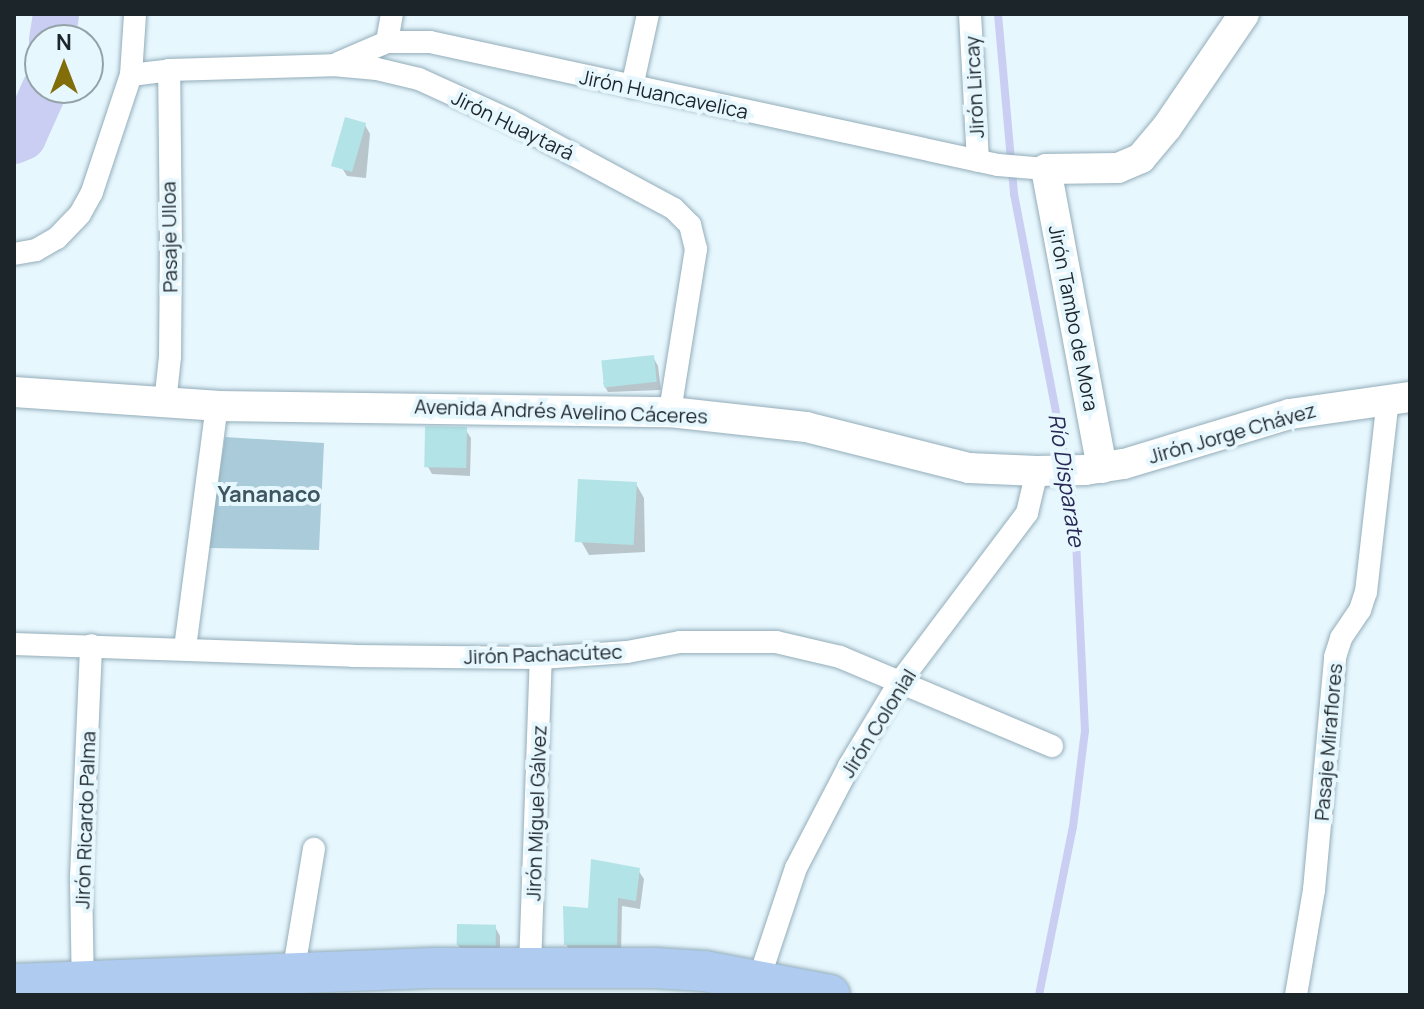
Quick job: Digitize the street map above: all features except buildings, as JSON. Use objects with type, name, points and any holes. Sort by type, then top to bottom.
[{"type":"highway","points":[[14,984],[84,989],[293,974],[412,982],[530,967],[704,971],[756,988],[830,995]]},
{"type":"main road","points":[[1010,166],[1118,168],[1141,158],[1167,127],[1244,14]]},
{"type":"main road","name":"Jirón Tambo de Mora","points":[[1010,166],[1094,469]]},
{"type":"main road","name":"Avenida Andrés Avelino Cáceres","points":[[14,392],[217,406],[670,412],[806,427],[969,468],[1043,471],[1094,469]]},
{"type":"main road","name":"Jirón Jorge Chávez","points":[[1094,469],[1190,447],[1290,414],[1399,399]]},
{"type":"street","points":[[14,254],[36,250],[57,238],[80,214],[92,192],[131,75],[135,14]]},
{"type":"street","points":[[387,42],[392,14]]},
{"type":"street","points":[[632,87],[648,14]]},
{"type":"street","name":"Jirón Lircay","points":[[970,14],[1010,166]]},
{"type":"street","name":"Jirón Huancavelica","points":[[333,65],[387,42],[430,42],[1010,166]]},
{"type":"street","name":"Jirón Huaytará","points":[[131,75],[169,70],[333,65],[377,69],[419,79],[509,120],[674,209],[690,225],[696,249],[670,412]]},
{"type":"street","name":"Pasaje Ulloa","points":[[165,403],[171,295],[169,70]]},
{"type":"street","name":"Pasaje Miraflores","points":[[1296,995],[1314,890],[1335,657],[1341,638],[1360,610],[1366,592],[1399,399]]},
{"type":"street","points":[[185,648],[217,406]]},
{"type":"street","name":"Jirón Colonial","points":[[756,988],[796,868],[849,766],[899,683],[1027,513],[1043,471]]},
{"type":"street","name":"Jirón Pachacútec","points":[[14,644],[353,656],[541,658],[627,652],[680,642],[776,642],[840,657],[1052,746]]},
{"type":"street","name":"Jirón Ricardo Palma","points":[[84,989],[81,877],[91,645]]},
{"type":"street","name":"Jirón Miguel Gálvez","points":[[530,967],[541,658]]},
{"type":"street","points":[[293,974],[314,849]]},
{"type":"shaded area","points":[[225,437],[324,443],[319,550],[208,548]]},
{"type":"waterway","points":[[54,24],[56,14]]},
{"type":"waterway","name":"Río Disparate","points":[[998,14],[1014,194],[1066,463]]},
{"type":"waterway","points":[[14,141],[23,137],[38,104]]},
{"type":"waterway","name":"Río Disparate","points":[[1039,995],[1073,827],[1085,731],[1075,515],[1068,477]]},
{"type":"district","name":"Yananaco","points":[[269,495]]}]
